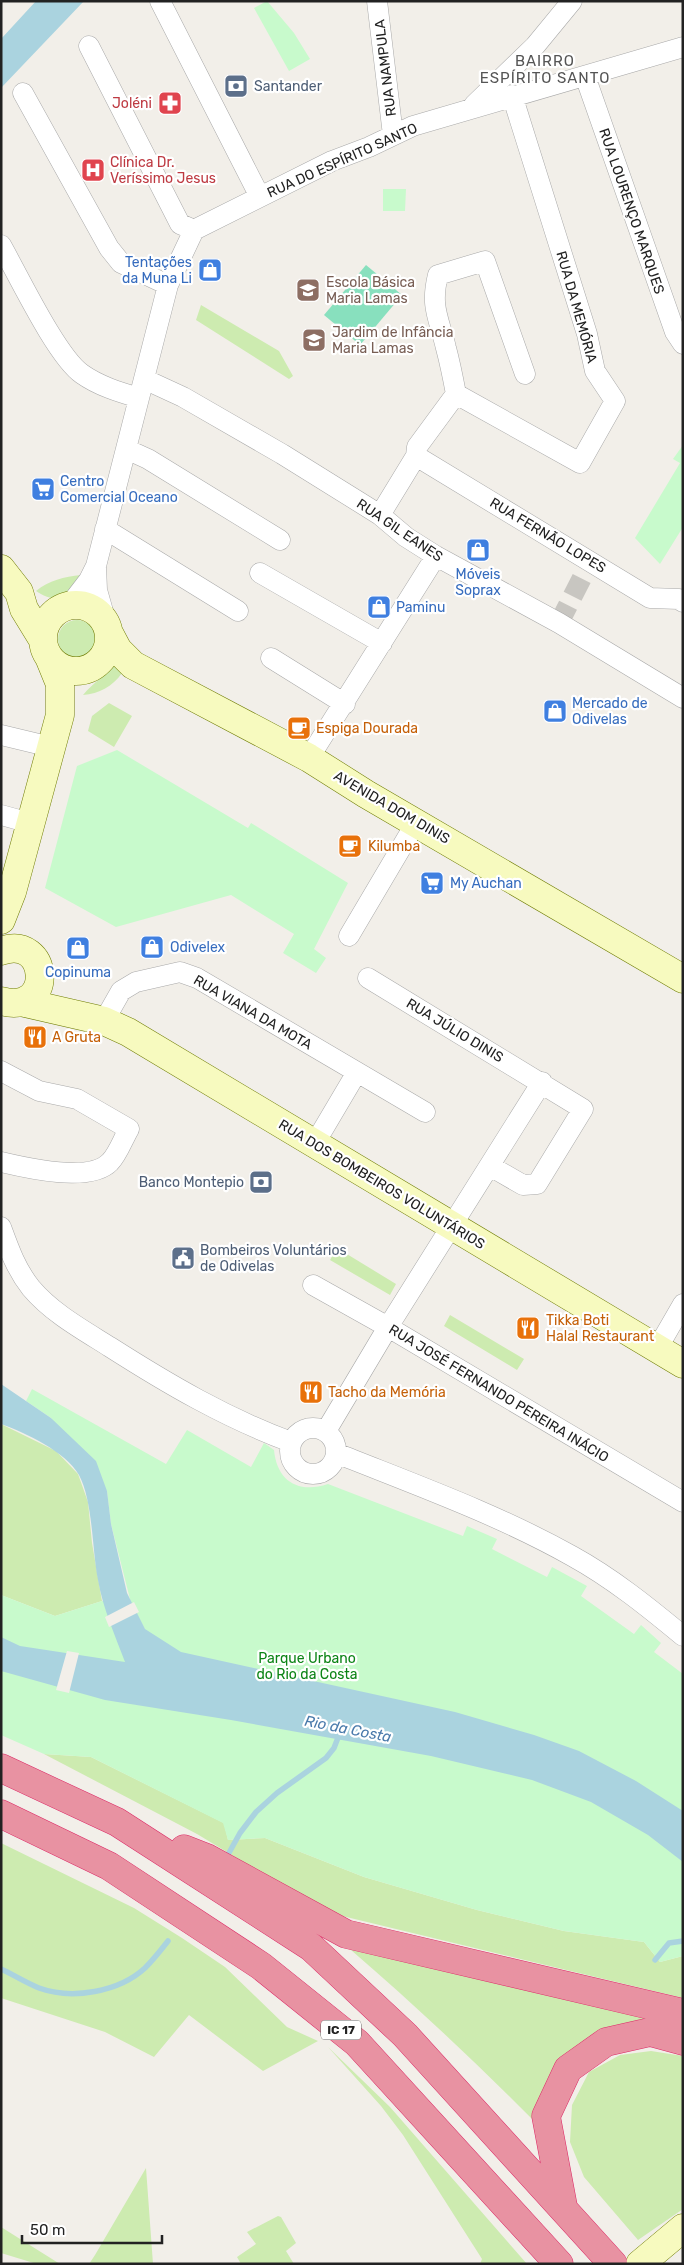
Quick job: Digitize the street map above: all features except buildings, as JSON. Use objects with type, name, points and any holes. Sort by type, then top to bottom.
[{"type":"highway","name":"IC 17","points":[[1,1768],[117,1822],[311,1947],[405,2035],[563,2206],[613,2264]]},
{"type":"highway","name":"IC 17","points":[[1,1814],[109,1866],[261,1966],[357,2043],[535,2238]]},
{"type":"highway","points":[[117,1822],[207,1858],[346,1934],[683,2013]]},
{"type":"highway","points":[[563,2206],[546,2116],[568,2069],[606,2042],[650,2032],[683,2041]]},
{"type":"highway","points":[[535,2238],[553,2264]]},
{"type":"highway","points":[[535,2238],[559,2264]]},
{"type":"street","points":[[160,1],[260,197]]},
{"type":"street","name":"RUA NAMPULA","points":[[377,1],[393,135]]},
{"type":"street","points":[[471,108],[535,46],[572,1]]},
{"type":"street","points":[[60,715],[60,684],[46,649],[46,623],[89,580],[96,566],[168,285],[194,230],[180,224],[89,46]]},
{"type":"street","name":"RUA DO ESPÍRITO SANTO","points":[[194,230],[332,161],[369,147],[413,126],[512,95],[683,47]]},
{"type":"street","name":"RUA LOURENÇO MARQUES","points":[[585,76],[675,332],[683,344]]},
{"type":"street","points":[[23,93],[109,248],[121,263],[168,285]]},
{"type":"street","name":"RUA DA MEMÓRIA","points":[[456,394],[580,464],[615,401],[595,371],[587,334],[512,95]]},
{"type":"street","name":"RUA GIL EANES","points":[[1,245],[59,348],[81,373],[112,389],[141,388],[183,397],[282,454],[380,515],[406,537],[436,556],[558,623],[683,698]]},
{"type":"street","points":[[380,515],[416,456],[417,447],[456,394],[446,346],[435,313],[438,275],[485,261],[525,374]]},
{"type":"street","points":[[126,449],[148,458],[280,540]]},
{"type":"street","name":"RUA FERNÃO LOPES","points":[[416,456],[650,598],[679,600],[683,602]]},
{"type":"street","points":[[105,529],[238,611]]},
{"type":"street","points":[[310,758],[436,556]]},
{"type":"street","points":[[1,920],[6,891],[30,823],[60,715],[74,688],[100,662],[106,654],[109,644],[107,627],[97,590],[96,566]]},
{"type":"street","points":[[1,569],[19,592],[24,609],[55,664],[72,672],[82,671],[100,662]]},
{"type":"street","points":[[260,573],[382,643]]},
{"type":"street","points":[[19,592],[46,607],[78,605],[89,607],[98,613],[107,627]]},
{"type":"street","name":"AVENIDA DOM DINIS","points":[[107,627],[118,650],[133,665],[310,758],[366,794],[417,822],[683,979]]},
{"type":"street","points":[[271,658],[345,704]]},
{"type":"street","points":[[1,735],[51,747]]},
{"type":"street","points":[[1,815],[30,823]]},
{"type":"street","points":[[349,936],[417,822]]},
{"type":"street","name":"RUA DOS BOMBEIROS VOLUNTÁRIOS","points":[[6,891],[15,916],[46,981],[56,996],[76,1014]]},
{"type":"street","points":[[1,951],[19,949],[35,960],[40,971],[38,987],[28,999],[10,1005]]},
{"type":"street","name":"RUA VIANA DA MOTA","points":[[104,1022],[121,991],[136,982],[180,972],[197,978],[425,1112]]},
{"type":"street","name":"RUA JÚLIO DINIS","points":[[368,978],[542,1082],[583,1109],[537,1184],[523,1185],[490,1166]]},
{"type":"street","name":"RUA DOS BOMBEIROS VOLUNTÁRIOS","points":[[10,1005],[76,1014],[104,1022],[128,1032],[683,1364]]},
{"type":"street","points":[[1,1071],[39,1091],[77,1099],[130,1129],[110,1162],[99,1170],[86,1172],[33,1170],[1,1162]]},
{"type":"street","points":[[315,1143],[357,1072]]},
{"type":"street","points":[[326,1431],[388,1327],[542,1082]]},
{"type":"street","points":[[1,1227],[14,1263],[32,1288],[58,1312],[84,1331],[189,1395],[229,1417],[291,1442]]},
{"type":"street","name":"RUA JOSÉ FERNANDO PEREIRA INÁCIO","points":[[314,1285],[683,1502]]},
{"type":"street","points":[[657,1349],[683,1304]]},
{"type":"street","points":[[318,1428],[326,1431],[334,1441],[336,1454],[333,1462],[319,1474],[301,1471],[292,1462],[289,1449],[291,1442],[302,1430],[318,1428]]},
{"type":"street","points":[[336,1454],[487,1513],[574,1557],[640,1601],[683,1636]]},
{"type":"street","points":[[640,2264],[683,2228]]},
{"type":"green space","points":[[267,1],[294,33],[310,59],[289,71],[254,8]]},
{"type":"green space","points":[[383,189],[406,189],[405,211],[383,211]]},
{"type":"green space","points":[[366,265],[402,295],[360,345],[324,315]]},
{"type":"green space","points":[[201,305],[279,351],[293,376],[289,379],[196,320]]},
{"type":"green space","points":[[683,445],[683,527],[660,564],[635,538],[680,463],[673,459]]},
{"type":"green space","points":[[81,575],[72,588],[63,596],[51,598],[36,591],[46,584],[57,580]]},
{"type":"green space","points":[[77,620],[84,621],[90,626],[95,632],[95,646],[90,652],[84,657],[77,658],[70,657],[64,652],[59,646],[58,639],[59,632],[64,626],[70,621]]},
{"type":"green space","points":[[117,661],[122,673],[114,682],[100,691],[83,695],[109,670]]},
{"type":"green space","points":[[109,703],[132,716],[114,747],[88,731],[92,716]]},
{"type":"green space","points":[[117,750],[248,828],[251,823],[348,883],[314,949],[326,958],[316,973],[283,953],[294,934],[231,895],[116,927],[45,888],[77,766]]},
{"type":"green space","points":[[337,1248],[396,1284],[390,1295],[330,1260]]},
{"type":"green space","points":[[450,1315],[524,1359],[517,1370],[444,1326]]},
{"type":"green space","name":"Parque Urbano do Rio da Costa","points":[[32,1389],[166,1464],[187,1430],[251,1467],[264,1443],[274,1450],[279,1470],[284,1477],[299,1486],[317,1487],[328,1484],[463,1536],[467,1526],[497,1539],[492,1549],[547,1577],[552,1567],[587,1586],[581,1596],[634,1634],[641,1625],[661,1643],[654,1652],[683,1674],[683,1956],[660,1962],[644,1942],[564,1931],[477,1910],[364,1877],[265,1838],[228,1840],[223,1823],[91,1757],[44,1754],[1,1735],[1,1595],[55,1616],[102,1601],[130,1599],[111,1524],[107,1491],[51,1418],[26,1401]]},
{"type":"green space","points":[[1,1424],[56,1451],[78,1474],[88,1502],[92,1543],[102,1601],[55,1616],[1,1595]]},
{"type":"green space","points":[[44,1754],[91,1757],[224,1823],[228,1840],[265,1838],[364,1877],[477,1910],[564,1931],[644,1942],[660,1962],[683,1956],[683,1998],[338,1915],[300,1896],[197,1834]]},
{"type":"green space","points":[[1,1843],[134,1908],[225,1967],[287,2027],[318,2041],[263,2071],[189,2015],[154,2057],[105,2032],[1,1998]]},
{"type":"green space","points":[[351,1950],[378,1953],[666,2020],[610,2031],[541,2128],[448,2037]]},
{"type":"green space","points":[[328,2047],[390,2107],[527,2264],[480,2264],[482,2259],[403,2135],[381,2106]]},
{"type":"green space","points":[[651,2051],[683,2056],[683,2209],[638,2240],[584,2177],[570,2142],[572,2105],[589,2072],[620,2055]]},
{"type":"green space","points":[[146,2168],[153,2264],[89,2264],[95,2255]]},
{"type":"green space","points":[[278,2216],[281,2217],[296,2243],[286,2251],[294,2264],[241,2264],[237,2257],[256,2244],[247,2232]]},
{"type":"green space","points":[[1,2227],[60,2264],[37,2264],[1,2253]]},
{"type":"water","points":[[36,1],[84,1],[1,88],[1,39]]},
{"type":"water","name":"Rio da Costa","points":[[1,1384],[51,1418],[96,1461],[107,1491],[111,1524],[127,1593],[145,1629],[181,1652],[455,1712],[534,1735],[579,1751],[636,1781],[683,1811],[683,1862],[648,1835],[591,1802],[532,1780],[431,1756],[231,1720],[105,1700],[1,1671],[1,1637],[20,1646],[125,1662],[100,1591],[90,1512],[84,1486],[73,1467],[55,1451],[33,1438],[1,1424]]},
{"type":"pier","points":[[134,1602],[139,1612],[109,1627],[105,1617]]},
{"type":"pier","points":[[67,1651],[79,1653],[69,1693],[56,1690]]},
{"type":"waterway","name":"Rio da Costa","points":[[225,1860],[240,1833],[256,1812],[277,1793],[326,1758],[334,1748],[339,1735]]},
{"type":"waterway","points":[[1,1969],[34,1986],[52,1992],[80,1993],[95,1991],[109,1988],[134,1976],[148,1965],[168,1941]]},
{"type":"waterway","points":[[655,1960],[669,1943],[683,1941]]},
{"type":"tunnel","points":[[559,623],[591,560]]},
{"type":"place","name":"Santander","points":[[236,86]]},
{"type":"place","name":"Joléni","points":[[170,103]]},
{"type":"place","name":"Clínica Dr. Veríssimo Jesus","points":[[93,170]]},
{"type":"place","name":"Tentações da Muna Li","points":[[210,270]]},
{"type":"place","name":"Escola Básica Maria Lamas","points":[[308,290]]},
{"type":"place","name":"Jardim de Infância Maria Lamas","points":[[314,340]]},
{"type":"place","name":"Centro Comercial Oceano","points":[[43,489]]},
{"type":"place","name":"Móveis Soprax","points":[[478,550]]},
{"type":"place","name":"Paminu","points":[[379,607]]},
{"type":"place","name":"Mercado de Odivelas","points":[[555,711]]},
{"type":"place","name":"Espiga Dourada","points":[[299,728]]},
{"type":"place","name":"Kilumba","points":[[350,846]]},
{"type":"place","name":"My Auchan","points":[[432,883]]},
{"type":"place","name":"Odivelex","points":[[152,947]]},
{"type":"place","name":"Copinuma","points":[[78,948]]},
{"type":"place","name":"A Gruta","points":[[35,1037]]},
{"type":"place","name":"Banco Montepio","points":[[261,1182]]},
{"type":"place","name":"Bombeiros Voluntários de Odivelas","points":[[183,1258]]},
{"type":"place","name":"Tikka Boti Halal Restaurant","points":[[528,1328]]},
{"type":"place","name":"Tacho da Memória","points":[[311,1392]]},
{"type":"district","name":"BAIRRO ESPÍRITO SANTO","points":[[545,70]]}]
